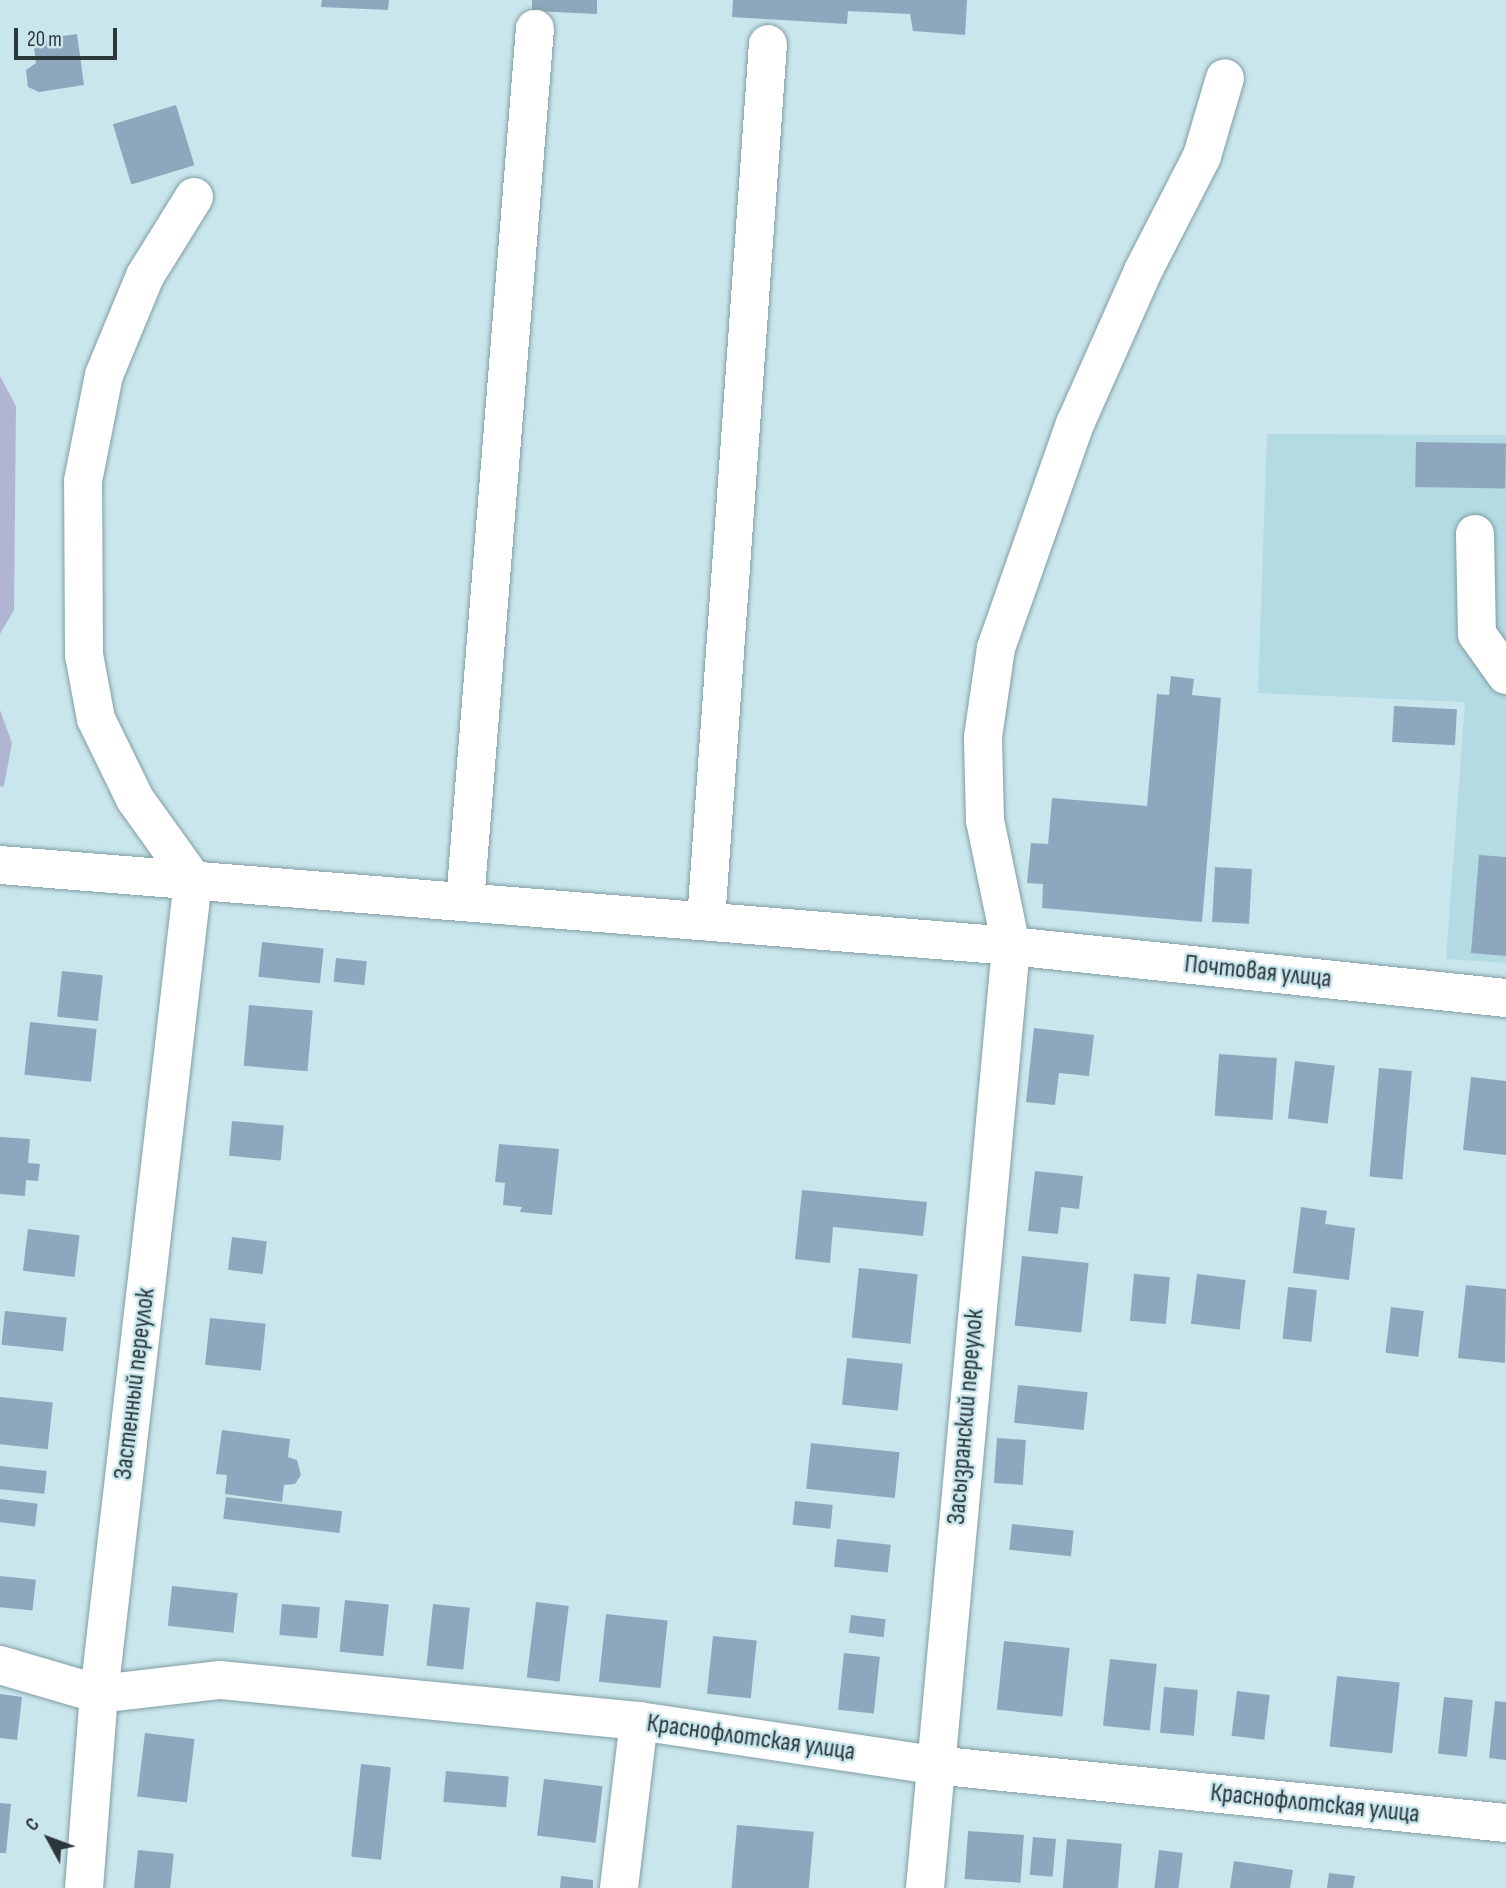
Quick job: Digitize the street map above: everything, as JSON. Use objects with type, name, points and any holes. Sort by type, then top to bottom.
[{"type":"street","points":[[465,902],[535,29]]},
{"type":"street","points":[[706,921],[768,44]]},
{"type":"street","name":"Засызранский переулок","points":[[925,1888],[934,1765],[1011,946],[985,821],[983,737],[996,648],[1075,424],[1143,271],[1202,156],[1225,78]]},
{"type":"street","points":[[193,880],[135,799],[96,719],[84,655],[81,574],[82,481],[104,375],[145,276],[194,197]]},
{"type":"street","points":[[1475,534],[1477,634],[1506,675]]},
{"type":"street","name":"Почтовая улица","points":[[0,865],[1011,946],[1506,998]]},
{"type":"street","name":"Застенный переулок","points":[[84,1888],[99,1694],[193,880]]},
{"type":"street","name":"Краснофлотская улица","points":[[0,1665],[99,1694],[220,1680],[639,1721],[934,1765],[1506,1823]]},
{"type":"street","points":[[619,1888],[639,1721]]},
{"type":"shaded area","points":[[0,376],[16,406],[14,610],[0,634]]},
{"type":"shaded area","points":[[1267,434],[1506,435],[1506,963],[1446,959],[1465,702],[1258,693]]},
{"type":"shaded area","points":[[0,710],[12,743],[4,786],[0,787]]},
{"type":"building","points":[[322,0],[389,0],[388,10],[321,7]]},
{"type":"building","points":[[532,0],[597,0],[597,14],[532,11]]},
{"type":"building","points":[[733,0],[967,0],[965,35],[913,31],[910,14],[848,11],[847,24],[732,17]]},
{"type":"building","points":[[77,34],[84,85],[39,92],[28,87],[26,70],[36,63],[33,40]]},
{"type":"building","points":[[176,105],[194,165],[131,185],[113,124]]},
{"type":"building","points":[[1416,442],[1506,444],[1505,489],[1415,487]]},
{"type":"building","points":[[1171,676],[1194,679],[1192,695],[1221,698],[1202,922],[1042,908],[1043,884],[1027,883],[1031,843],[1048,844],[1052,798],[1147,806],[1157,694],[1169,695]]},
{"type":"building","points":[[1394,706],[1457,709],[1455,745],[1392,742]]},
{"type":"building","points":[[1479,855],[1506,857],[1506,956],[1471,953]]},
{"type":"building","points":[[1215,867],[1252,869],[1249,924],[1212,922]]},
{"type":"building","points":[[262,942],[324,948],[320,983],[258,977]]},
{"type":"building","points":[[336,958],[367,961],[364,985],[333,982]]},
{"type":"building","points":[[62,971],[103,975],[98,1021],[57,1017]]},
{"type":"building","points":[[249,1005],[313,1011],[307,1071],[244,1066]]},
{"type":"building","points":[[30,1022],[97,1029],[91,1082],[24,1075]]},
{"type":"building","points":[[1034,1028],[1094,1035],[1089,1076],[1059,1073],[1055,1105],[1026,1102]]},
{"type":"building","points":[[1219,1054],[1277,1058],[1273,1120],[1215,1116]]},
{"type":"building","points":[[1295,1061],[1335,1066],[1328,1123],[1288,1119]]},
{"type":"building","points":[[1379,1068],[1412,1071],[1402,1179],[1370,1177]]},
{"type":"building","points":[[1471,1077],[1506,1081],[1506,1155],[1463,1150]]},
{"type":"building","points":[[232,1121],[284,1126],[281,1160],[229,1156]]},
{"type":"building","points":[[0,1137],[30,1139],[28,1163],[40,1164],[38,1181],[26,1180],[25,1196],[0,1194]]},
{"type":"building","points":[[499,1144],[559,1149],[552,1215],[520,1212],[522,1207],[503,1205],[505,1183],[495,1182]]},
{"type":"building","points":[[1035,1171],[1083,1176],[1079,1209],[1061,1207],[1058,1234],[1028,1231]]},
{"type":"building","points":[[802,1190],[927,1202],[923,1236],[833,1227],[830,1263],[795,1259]]},
{"type":"building","points":[[1301,1207],[1327,1211],[1325,1224],[1355,1228],[1349,1280],[1293,1273]]},
{"type":"building","points":[[28,1229],[80,1235],[74,1277],[23,1271]]},
{"type":"building","points":[[232,1237],[267,1241],[263,1274],[228,1270]]},
{"type":"building","points":[[1022,1256],[1089,1263],[1081,1333],[1015,1326]]},
{"type":"building","points":[[859,1268],[918,1274],[910,1344],[852,1338]]},
{"type":"building","points":[[1134,1274],[1170,1277],[1166,1324],[1130,1321]]},
{"type":"building","points":[[1197,1274],[1246,1280],[1240,1330],[1191,1324]]},
{"type":"building","points":[[1466,1285],[1506,1289],[1505,1363],[1458,1358]]},
{"type":"building","points":[[1288,1287],[1317,1290],[1311,1342],[1283,1339]]},
{"type":"building","points":[[1391,1307],[1424,1311],[1418,1357],[1385,1353]]},
{"type":"building","points":[[5,1311],[67,1317],[63,1351],[1,1345]]},
{"type":"building","points":[[210,1318],[266,1324],[261,1371],[205,1365]]},
{"type":"building","points":[[847,1358],[903,1364],[898,1411],[842,1405]]},
{"type":"building","points":[[1018,1385],[1088,1392],[1084,1430],[1014,1423]]},
{"type":"building","points":[[0,1397],[53,1403],[48,1449],[0,1444]]},
{"type":"building","points":[[222,1430],[290,1439],[288,1457],[297,1460],[301,1475],[295,1484],[284,1485],[282,1502],[225,1494],[227,1475],[216,1474]]},
{"type":"building","points":[[997,1438],[1026,1440],[1023,1485],[994,1483]]},
{"type":"building","points":[[811,1443],[900,1452],[895,1498],[806,1489]]},
{"type":"building","points":[[0,1466],[47,1471],[44,1494],[0,1489]]},
{"type":"building","points":[[226,1497],[342,1511],[339,1533],[223,1519]]},
{"type":"building","points":[[0,1499],[38,1504],[35,1526],[0,1522]]},
{"type":"building","points":[[795,1501],[833,1505],[830,1529],[792,1525]]},
{"type":"building","points":[[1012,1524],[1074,1530],[1071,1556],[1009,1550]]},
{"type":"building","points":[[837,1539],[891,1545],[888,1572],[834,1567]]},
{"type":"building","points":[[0,1576],[36,1580],[33,1611],[0,1607]]},
{"type":"building","points":[[172,1586],[238,1593],[233,1633],[168,1626]]},
{"type":"building","points":[[345,1600],[389,1605],[383,1656],[340,1652]]},
{"type":"building","points":[[536,1602],[569,1606],[559,1681],[527,1677]]},
{"type":"building","points":[[282,1604],[320,1607],[317,1638],[279,1635]]},
{"type":"building","points":[[433,1604],[470,1608],[463,1670],[427,1666]]},
{"type":"building","points":[[606,1614],[668,1620],[661,1688],[599,1682]]},
{"type":"building","points":[[851,1615],[886,1619],[884,1637],[849,1633]]},
{"type":"building","points":[[713,1636],[757,1641],[751,1698],[707,1694]]},
{"type":"building","points":[[1004,1641],[1070,1648],[1062,1717],[997,1710]]},
{"type":"building","points":[[844,1653],[880,1657],[874,1713],[838,1710]]},
{"type":"building","points":[[1110,1659],[1157,1664],[1150,1731],[1103,1726]]},
{"type":"building","points":[[1337,1676],[1400,1683],[1392,1753],[1330,1747]]},
{"type":"building","points":[[1164,1687],[1198,1690],[1194,1736],[1160,1733]]},
{"type":"building","points":[[1237,1691],[1270,1695],[1264,1740],[1232,1736]]},
{"type":"building","points":[[0,1694],[22,1697],[17,1740],[0,1738]]},
{"type":"building","points":[[1444,1697],[1473,1700],[1467,1757],[1438,1754]]},
{"type":"building","points":[[1495,1701],[1506,1702],[1506,1760],[1489,1758]]},
{"type":"building","points":[[145,1733],[195,1739],[187,1803],[137,1797]]},
{"type":"building","points":[[361,1764],[391,1767],[381,1860],[351,1856]]},
{"type":"building","points":[[446,1771],[509,1776],[506,1807],[443,1802]]},
{"type":"building","points":[[544,1779],[603,1786],[596,1843],[537,1836]]},
{"type":"building","points":[[0,1803],[11,1804],[6,1853],[0,1853]]},
{"type":"building","points":[[737,1825],[814,1832],[809,1888],[732,1888]]},
{"type":"building","points":[[968,1831],[1024,1835],[1021,1883],[965,1879]]},
{"type":"building","points":[[1033,1837],[1056,1839],[1053,1877],[1030,1875]]},
{"type":"building","points":[[1067,1839],[1122,1844],[1118,1888],[1063,1888]]},
{"type":"building","points":[[138,1850],[174,1854],[170,1888],[134,1888]]},
{"type":"building","points":[[1159,1850],[1183,1853],[1179,1888],[1154,1888]]},
{"type":"building","points":[[1234,1861],[1293,1870],[1290,1888],[1230,1888]]},
{"type":"building","points":[[1329,1873],[1355,1876],[1353,1888],[1327,1888]]},
{"type":"building","points":[[561,1876],[593,1880],[593,1888],[560,1888]]}]
